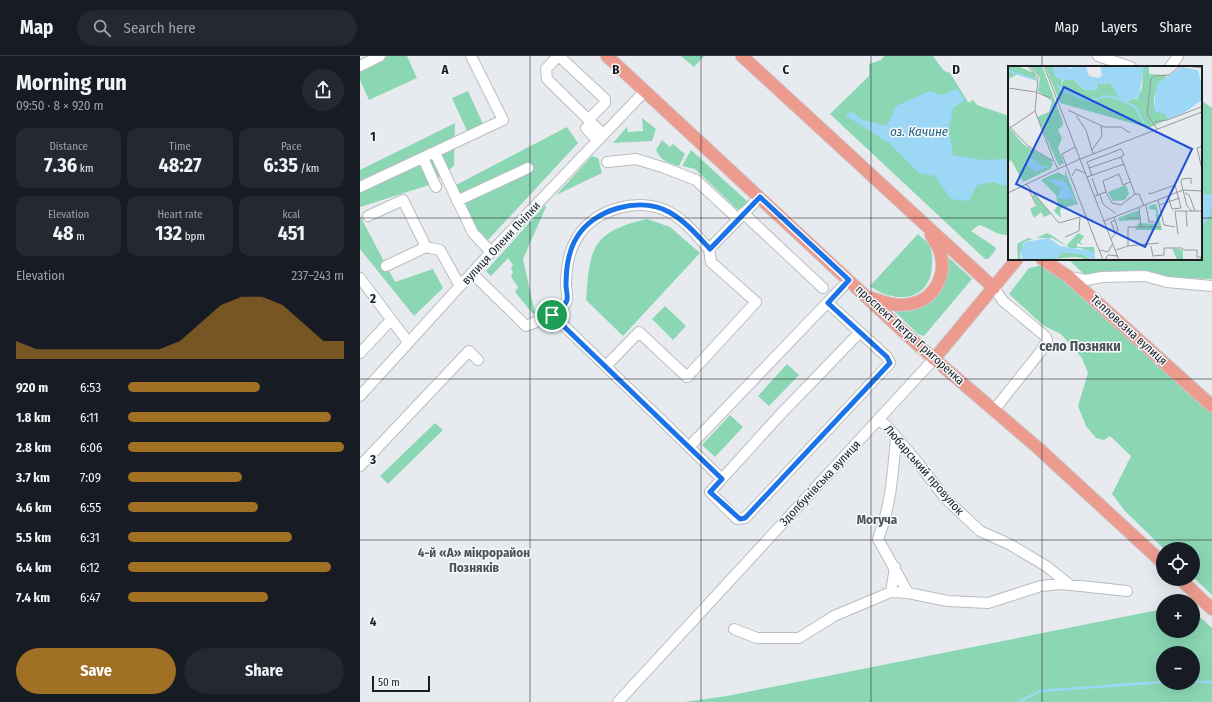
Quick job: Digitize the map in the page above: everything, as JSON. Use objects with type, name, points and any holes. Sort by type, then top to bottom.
[{"type":"main road","name":"проспект Петра Григоренка","points":[[607,56],[644,92],[760,197],[934,359],[1107,510],[1156,556]]},
{"type":"main road","points":[[742,56],[994,288]]},
{"type":"main road","points":[[866,296],[884,302],[911,304],[924,299],[932,292],[938,284],[942,267],[940,251],[928,228]]},
{"type":"main road","name":"Здолбунівська вулиця","points":[[934,359],[1016,260]]},
{"type":"main road","name":"Тепловозна вулиця","points":[[1044,260],[1069,276],[1212,406]]},
{"type":"main road","points":[[1187,586],[1212,609]]},
{"type":"street","points":[[360,66],[380,56]]},
{"type":"street","points":[[360,187],[503,120],[471,56]]},
{"type":"street","points":[[587,124],[604,103],[605,99],[559,56],[546,69],[547,79],[587,124],[600,137]]},
{"type":"street","points":[[1098,56],[1127,66]]},
{"type":"street","points":[[1121,56],[1136,66]]},
{"type":"street","points":[[1171,66],[1178,56]]},
{"type":"street","name":"вулиця Олени Пчілки","points":[[360,396],[364,384],[408,342],[490,252],[644,92]]},
{"type":"street","points":[[434,153],[473,233],[490,252]]},
{"type":"street","points":[[422,158],[436,187]]},
{"type":"street","points":[[607,162],[636,159],[696,180],[823,288]]},
{"type":"street","points":[[457,202],[528,168]]},
{"type":"street","points":[[710,249],[740,216],[760,197]]},
{"type":"street","points":[[368,216],[404,200],[426,247]]},
{"type":"street","points":[[472,273],[526,326],[557,313],[567,300],[568,259],[577,237],[596,217],[623,206],[652,207],[668,212],[689,227],[710,249],[711,262],[756,302],[687,377],[639,332],[606,366]]},
{"type":"street","points":[[386,266],[426,247],[440,250],[460,286]]},
{"type":"street","points":[[1069,276],[1086,280],[1102,277],[1145,276],[1167,282],[1212,286]]},
{"type":"street","points":[[360,278],[408,342]]},
{"type":"street","points":[[689,447],[849,280]]},
{"type":"street","points":[[994,288],[1003,301],[1045,336],[1047,340],[1041,350],[994,410]]},
{"type":"street","points":[[828,303],[860,332],[890,360],[889,366],[742,518],[710,492],[778,417],[860,332]]},
{"type":"street","points":[[552,315],[722,479]]},
{"type":"street","points":[[360,353],[391,320]]},
{"type":"street","points":[[360,466],[469,352],[478,360]]},
{"type":"street","name":"Здолбунівська вулиця","points":[[618,702],[934,359]]},
{"type":"street","name":"Любарський провулок","points":[[879,420],[887,426],[945,498],[980,531],[1009,544],[1046,566],[1070,584]]},
{"type":"street","points":[[896,437],[892,490],[885,522],[878,539],[895,567],[908,593]]},
{"type":"street","points":[[891,592],[895,567]]},
{"type":"street","points":[[734,629],[757,638],[799,638],[834,616],[891,592],[908,593],[948,601],[988,603],[1041,586],[1070,584],[1127,591]]},
{"type":"green space","points":[[388,56],[407,56],[417,78],[369,100],[360,80],[360,69]]},
{"type":"green space","points":[[681,56],[704,56],[694,67]]},
{"type":"green space","points":[[884,56],[933,56],[944,71],[950,73],[968,102],[973,100],[977,105],[1008,116],[1008,235],[997,233],[979,225],[971,231],[995,247],[996,250],[988,259],[985,259],[830,114],[869,76],[869,64],[881,60]]},
{"type":"green space","points":[[468,91],[483,124],[467,131],[452,98]]},
{"type":"green space","points":[[1202,101],[1212,108],[1212,279],[1164,277],[1145,270],[1112,272],[1087,277],[1069,260],[1202,260]]},
{"type":"green space","points":[[642,118],[656,129],[652,141],[613,143],[627,127],[628,132],[643,131]]},
{"type":"green space","points":[[455,123],[454,166],[429,185],[360,207],[360,170]]},
{"type":"green space","points":[[567,127],[578,143],[487,241],[476,233],[456,185]]},
{"type":"green space","points":[[662,140],[670,147],[673,144],[685,154],[679,166],[665,161],[658,154],[656,150]]},
{"type":"green space","points":[[691,150],[748,202],[739,211],[695,169],[682,166]]},
{"type":"green space","points":[[592,156],[598,158],[602,173],[556,195]]},
{"type":"green space","points":[[545,205],[546,207],[523,259],[535,313],[533,314],[515,292],[518,287],[511,277],[513,272],[511,269],[513,265],[508,258],[491,276],[486,271]]},
{"type":"green space","points":[[360,216],[395,282],[433,269],[443,288],[414,316],[360,249]]},
{"type":"green space","points":[[647,219],[670,227],[700,253],[623,336],[586,300],[589,267],[592,255],[597,245],[604,237],[614,230],[628,224]]},
{"type":"green space","points":[[918,234],[928,244],[932,255],[930,278],[925,287],[918,293],[900,297],[890,296],[879,292],[870,286]]},
{"type":"green space","points":[[946,255],[972,279],[924,336],[918,334],[893,310],[907,311],[928,302]]},
{"type":"green space","points":[[1043,265],[1063,276],[1137,342],[1212,413],[1212,595],[1200,584],[1200,542],[1157,542],[1125,511],[1112,494],[1131,456],[1110,436],[1104,440],[1096,438],[1086,426],[1078,406],[1088,373],[1082,358],[1061,334],[1044,326],[1009,294],[1029,268]]},
{"type":"green space","points":[[665,306],[686,326],[673,340],[652,319]]},
{"type":"green space","points":[[787,364],[799,375],[769,406],[758,396]]},
{"type":"green space","points":[[730,415],[743,427],[715,457],[702,445]]},
{"type":"green space","points":[[435,423],[443,430],[388,484],[380,476]]},
{"type":"green space","points":[[1156,610],[1156,638],[1200,638],[1200,617],[1212,628],[1212,702],[684,702],[727,696]]},
{"type":"water","name":"оз. Качине","points":[[957,89],[965,100],[953,108],[949,130],[953,155],[983,160],[1008,159],[1008,184],[1003,186],[994,182],[977,185],[969,201],[951,199],[935,176],[919,173],[890,144],[845,115],[852,112],[863,120],[887,126],[896,106],[930,91],[942,95]]},
{"type":"water","points":[[1202,193],[1212,195],[1209,216],[1202,225]]},
{"type":"waterway","points":[[1200,682],[1212,682]]},
{"type":"waterway","points":[[1018,702],[1040,691],[1156,683]]},
{"type":"district","name":"село Позняки","points":[[1080,346]]},
{"type":"district","name":"Могуча","points":[[877,519]]},
{"type":"district","name":"4-й «А» мікрорайон Позняків","points":[[474,560]]},
{"type":"route","points":[[760,197],[849,280],[828,303],[887,357],[890,360],[890,363],[889,366],[745,518],[738,519],[710,492],[722,479],[552,315],[557,313],[567,300],[566,283],[568,259],[577,237],[596,217],[623,206],[652,207],[668,212],[689,227],[710,249],[737,218],[760,197]]}]
